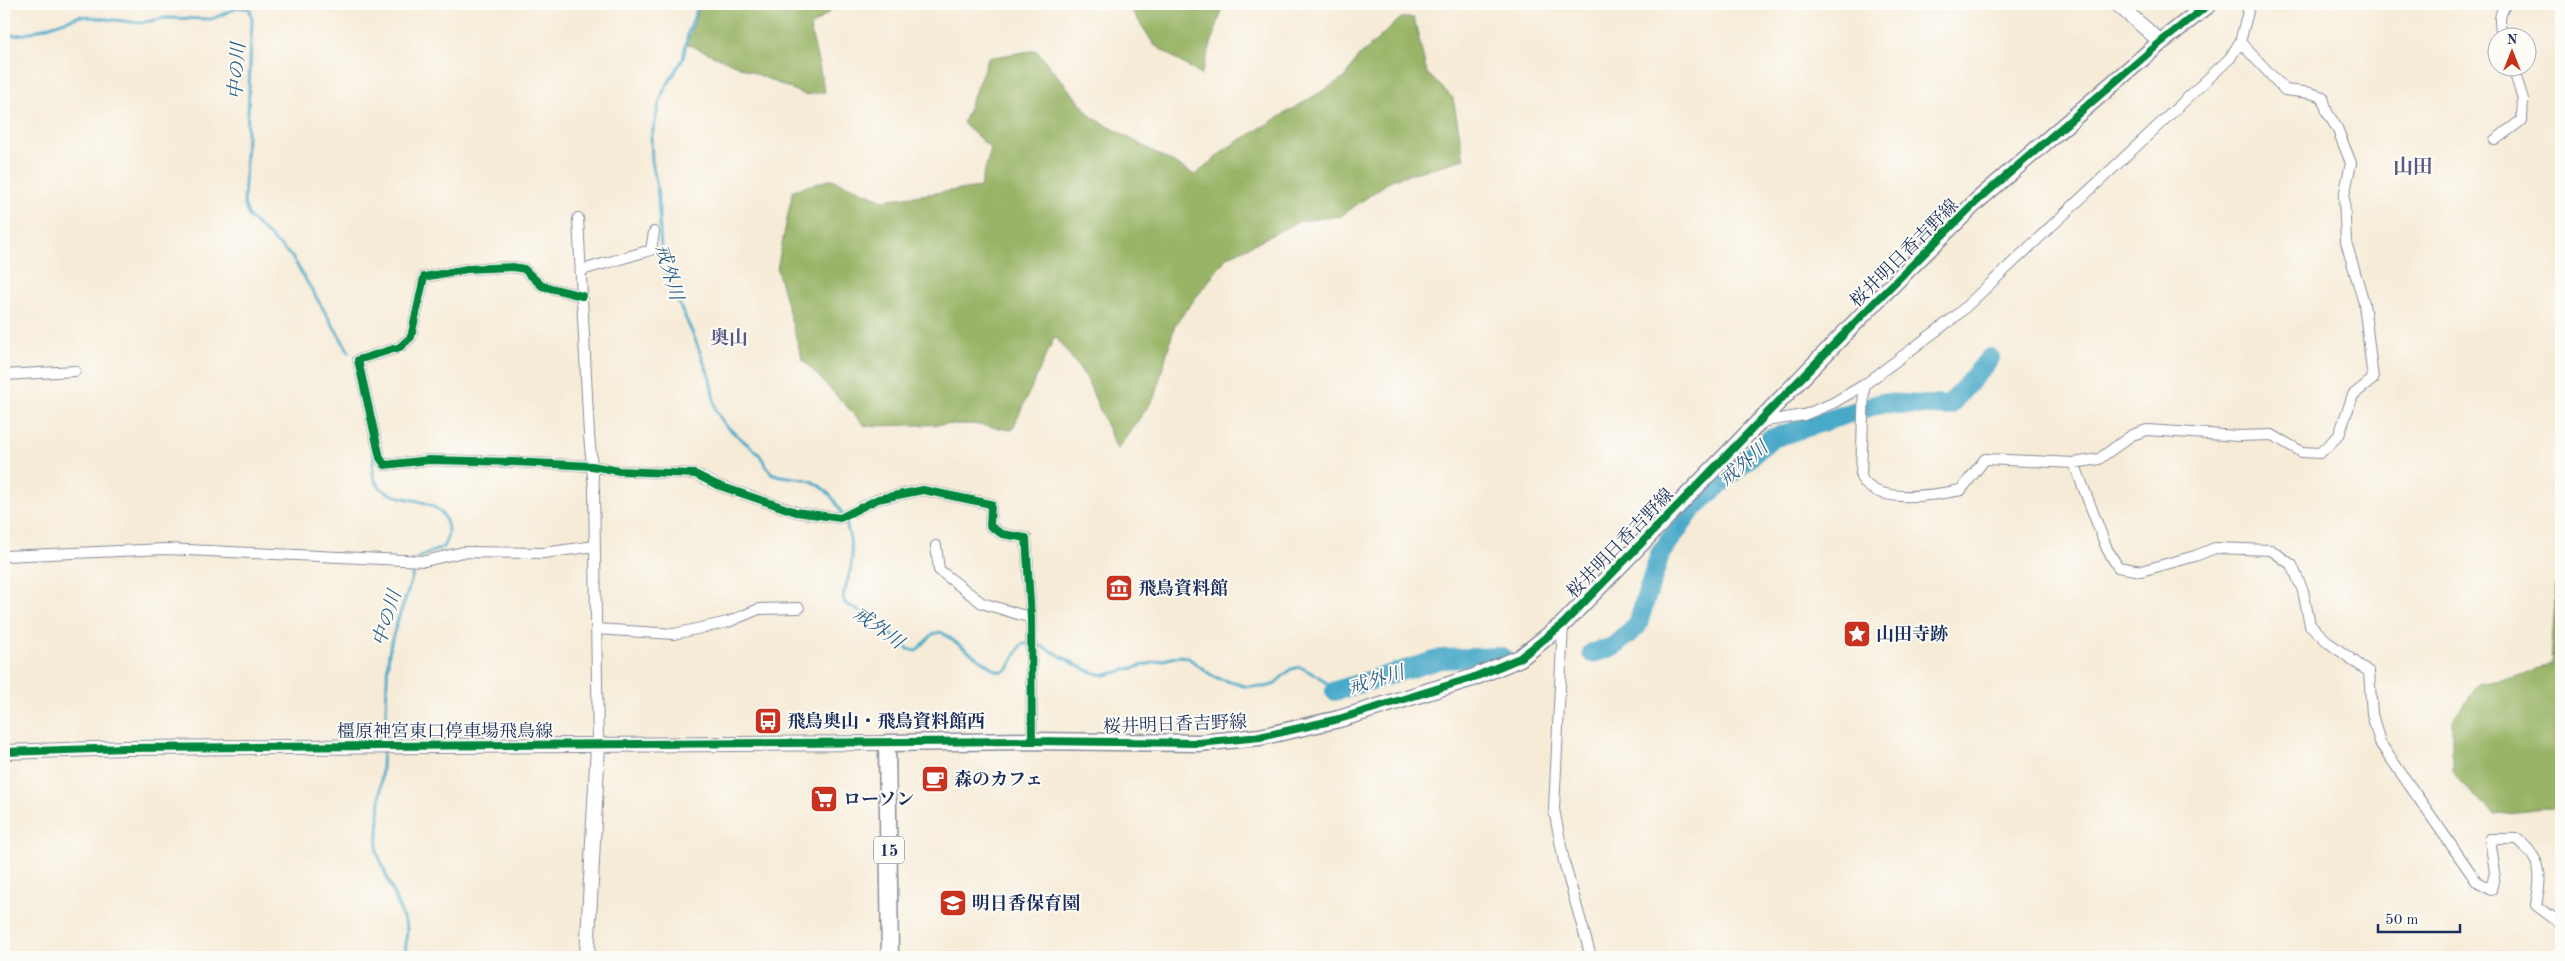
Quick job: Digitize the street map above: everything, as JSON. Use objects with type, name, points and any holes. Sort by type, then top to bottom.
[{"type":"main road","points":[[2117,4],[2161,42]]},
{"type":"main road","name":"桜井明日香吉野線","points":[[887,743],[1032,741],[1200,742],[1260,737],[1339,719],[1472,678],[1520,658],[1563,624],[1757,423],[1978,201],[2161,42],[2209,4]]},
{"type":"main road","name":"橿原神宮東口停車場飛鳥線","points":[[4,752],[136,748],[887,743]]},
{"type":"main road","name":"15","points":[[887,743],[890,957]]},
{"type":"main road","points":[[587,957],[598,745]]},
{"type":"street","points":[[1757,423],[1804,415],[1833,403],[1864,385],[1956,316],[2174,113],[2230,58],[2240,42],[2250,4]]},
{"type":"street","points":[[2500,28],[2501,11],[2506,4]]},
{"type":"street","points":[[1864,385],[1861,477],[1865,485],[1877,493],[1902,496],[1936,495],[1961,490],[1985,459],[2074,463],[2099,459],[2132,435],[2147,430],[2238,436],[2272,435],[2302,452],[2320,453],[2339,435],[2353,395],[2373,379],[2364,303],[2346,242],[2344,196],[2351,163],[2337,128],[2327,112],[2323,97],[2310,93],[2285,90],[2240,42]]},
{"type":"street","points":[[2496,140],[2522,120],[2523,99],[2516,78]]},
{"type":"street","points":[[578,218],[592,466],[598,745]]},
{"type":"street","points":[[582,270],[651,250],[654,232]]},
{"type":"street","points":[[582,296],[542,286],[524,269],[513,267],[467,269],[424,277],[411,337],[400,347],[358,360],[380,458],[385,465],[428,460],[592,466],[620,471],[695,474],[717,485],[796,512],[844,517],[878,499],[924,490],[991,504],[990,526],[1002,534],[1026,538],[1031,618],[1032,741]]},
{"type":"street","points":[[4,375],[75,371]]},
{"type":"street","points":[[2074,463],[2107,549],[2118,567],[2141,571],[2195,556],[2215,548],[2271,550],[2292,565],[2303,591],[2310,625],[2329,643],[2369,672],[2372,714],[2380,743],[2477,882],[2491,890],[2496,872],[2490,839],[2518,839],[2534,854],[2541,879],[2536,906],[2561,924]]},
{"type":"street","points":[[4,556],[166,549],[425,561],[463,552],[544,553],[595,546]]},
{"type":"street","points":[[936,546],[939,570],[982,603],[1031,618]]},
{"type":"street","points":[[596,629],[674,634],[728,622],[759,609],[799,608]]},
{"type":"street","points":[[1563,624],[1554,809],[1564,862],[1591,957]]},
{"type":"green space","points":[[701,4],[894,4],[895,8],[836,7],[810,27],[825,92],[805,95],[687,44]]},
{"type":"green space","points":[[1128,4],[1224,4],[1201,75],[1154,45]]},
{"type":"green space","points":[[1401,18],[1414,18],[1427,73],[1453,98],[1464,159],[1393,179],[1341,216],[1300,221],[1227,257],[1175,325],[1154,398],[1117,450],[1086,377],[1055,336],[1012,430],[972,424],[865,426],[802,359],[777,269],[793,190],[832,179],[883,200],[980,187],[991,149],[963,123],[988,58],[1036,50],[1092,117],[1195,175],[1227,148],[1346,77],[1356,59]]},
{"type":"green space","points":[[2561,578],[2561,808],[2493,814],[2452,772],[2452,720],[2478,684],[2514,678],[2551,663],[2556,585]]},
{"type":"waterway","name":"戒外川","points":[[699,4],[688,33],[683,59],[664,90],[659,104],[651,139],[652,160],[658,193],[661,251],[672,289],[693,334],[710,378],[716,411],[726,426],[759,454],[771,473],[813,482],[830,496],[843,515],[850,537],[852,559],[850,574],[843,597],[845,603],[877,622],[908,649],[916,651],[933,634],[941,632],[995,670],[1002,672],[1008,669],[1021,645],[1030,644],[1050,650],[1084,669],[1106,675],[1179,656],[1187,657],[1214,677],[1244,686],[1265,687],[1273,685],[1291,669],[1300,667],[1318,676],[1335,691]]},
{"type":"waterway","name":"中の川","points":[[4,36],[26,34],[80,16],[140,23],[165,18],[212,19],[239,7],[250,9],[252,19],[244,204],[249,217],[292,257],[349,352]]},
{"type":"waterway","name":"戒外川","points":[[1592,653],[1613,647],[1637,626],[1660,554],[1693,508],[1770,439],[1881,403],[1949,406],[1990,358]]},
{"type":"waterway","name":"中の川","points":[[374,450],[373,472],[377,484],[384,491],[433,506],[446,521],[448,534],[443,547],[418,558]]},
{"type":"waterway","name":"中の川","points":[[384,743],[387,676],[391,641],[410,586],[415,564]]},
{"type":"waterway","name":"戒外川","points":[[1335,691],[1441,659],[1502,657]]},
{"type":"waterway","name":"中の川","points":[[383,749],[377,852],[407,928],[405,957]]},
{"type":"cycle path","points":[[4,752],[126,748],[1032,741],[1199,743],[1260,737],[1339,719],[1472,678],[1520,658],[1563,624],[1877,300],[1977,201],[2161,42],[2209,4]]},
{"type":"cycle path","points":[[582,296],[542,286],[524,269],[513,267],[467,269],[424,277],[411,337],[400,347],[358,360],[380,458],[385,465],[429,460],[514,462],[592,466],[619,471],[695,474],[717,485],[796,512],[840,518],[878,499],[923,490],[991,504],[990,526],[1002,534],[1026,538],[1031,618],[1032,741]]},
{"type":"place","name":"飛鳥資料館","points":[[1119,588]]},
{"type":"place","name":"山田寺跡","points":[[1857,634]]},
{"type":"place","name":"飛鳥奥山・飛鳥資料館西","points":[[768,721]]},
{"type":"place","name":"森のカフェ","points":[[935,779]]},
{"type":"place","name":"ローソン","points":[[824,799]]},
{"type":"place","name":"明日香保育園","points":[[953,903]]},
{"type":"district","name":"山田","points":[[2413,166]]},
{"type":"district","name":"奥山","points":[[729,337]]}]
